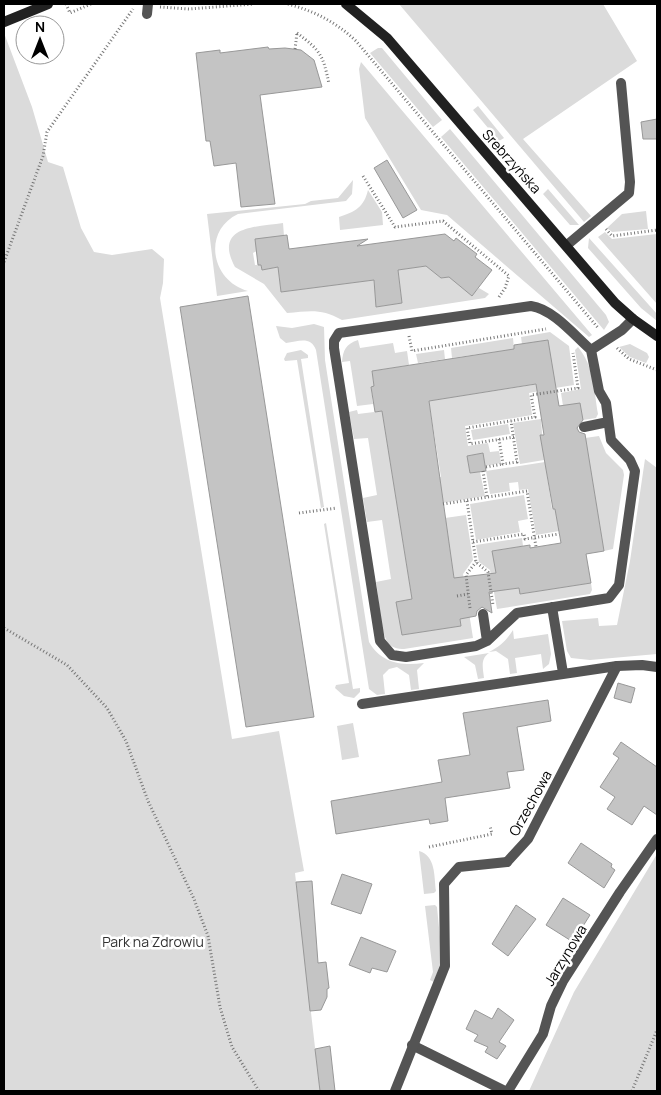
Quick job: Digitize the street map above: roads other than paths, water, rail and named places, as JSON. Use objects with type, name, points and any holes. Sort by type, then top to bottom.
[{"type":"street","points":[[4,22],[48,4]]},
{"type":"street","name":"Srebrzyńska","points":[[346,4],[387,38],[615,303],[657,336]]},
{"type":"street","points":[[567,246],[629,193],[621,84]]},
{"type":"street","points":[[531,306],[539,307],[591,350],[599,391],[606,402],[611,440],[630,460],[635,471],[619,585],[615,593],[609,598],[517,614],[487,641],[476,646],[406,658],[392,655],[380,641],[334,342],[339,333],[531,306]]},
{"type":"street","points":[[591,350],[622,330],[633,319]]},
{"type":"street","points":[[584,427],[608,422]]},
{"type":"street","points":[[552,607],[562,673]]},
{"type":"street","points":[[483,614],[487,641]]},
{"type":"street","points":[[362,704],[562,673],[618,666],[642,665],[657,667]]},
{"type":"street","name":"Orzechowa","points":[[395,1091],[445,966],[444,884],[459,866],[507,862],[528,839],[618,666]]},
{"type":"street","name":"Jarzynowa","points":[[507,1091],[542,1034],[551,1006],[563,982],[620,892],[657,839]]},
{"type":"street","points":[[412,1045],[507,1091]]},
{"type":"park label","name":"Park na Zdrowiu","points":[[153,941]]}]
